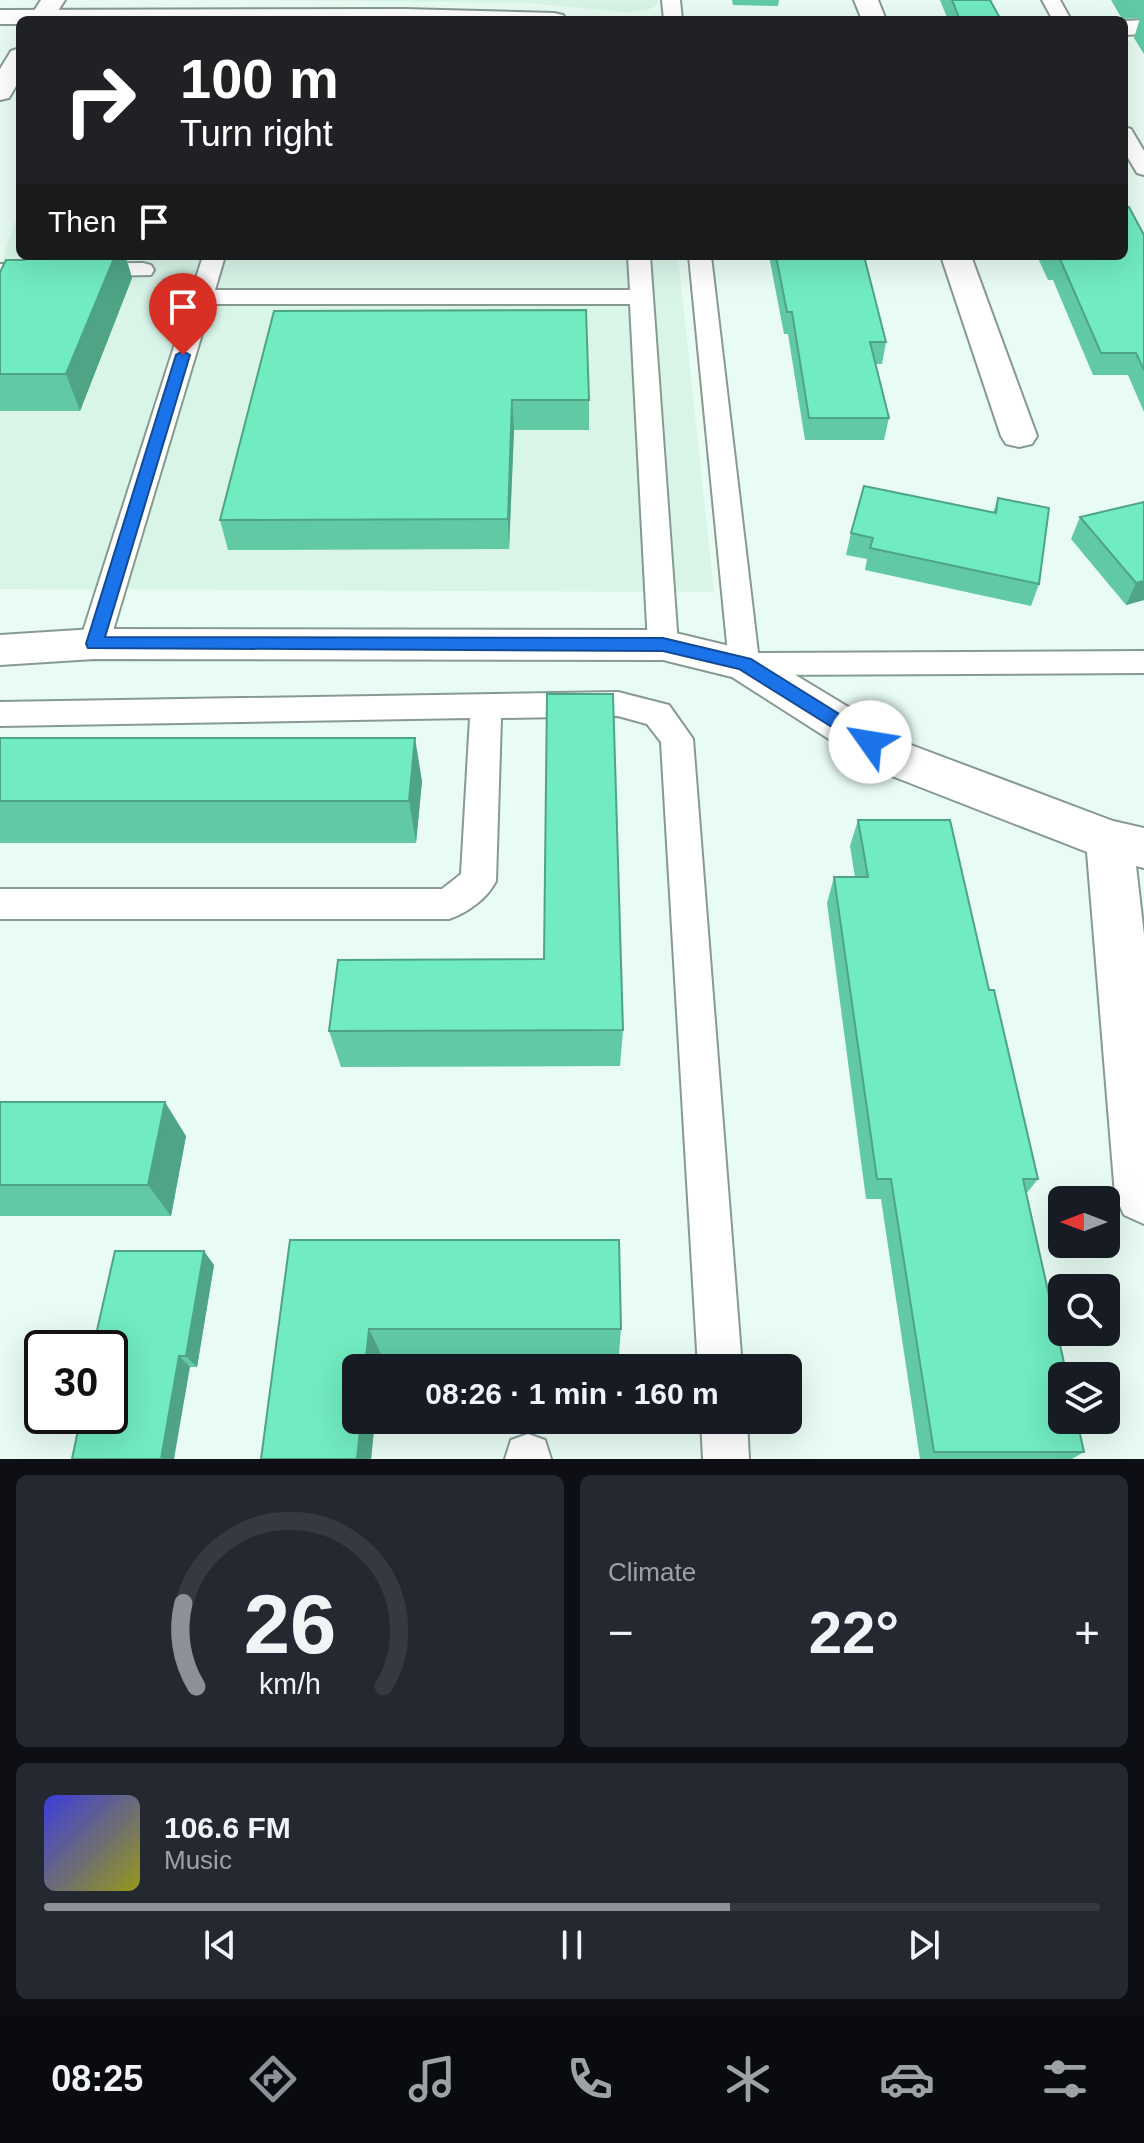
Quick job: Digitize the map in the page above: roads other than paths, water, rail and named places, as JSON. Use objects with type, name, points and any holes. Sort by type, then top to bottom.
[{"type":"street","points":[[0,17],[45,12],[404,16]]},
{"type":"street","points":[[0,92],[16,63]]},
{"type":"street","points":[[957,260],[1019,436]]},
{"type":"street","points":[[0,650],[94,644],[663,645],[744,664],[895,758],[1127,844],[1144,1195]]},
{"type":"lane","points":[[1128,140],[1144,169]]},
{"type":"lane","points":[[94,644],[213,260]]},
{"type":"lane","points":[[639,260],[663,645]]},
{"type":"lane","points":[[700,260],[744,664],[1144,662]]},
{"type":"lane","points":[[0,271],[143,270]]},
{"type":"lane","points":[[201,297],[642,297]]},
{"type":"lane","points":[[0,714],[618,704],[658,714],[677,739],[719,1354]]},
{"type":"lane","points":[[0,904],[449,904],[478,881],[486,707]]},
{"type":"lane","points":[[725,1434],[726,1459]]}]
